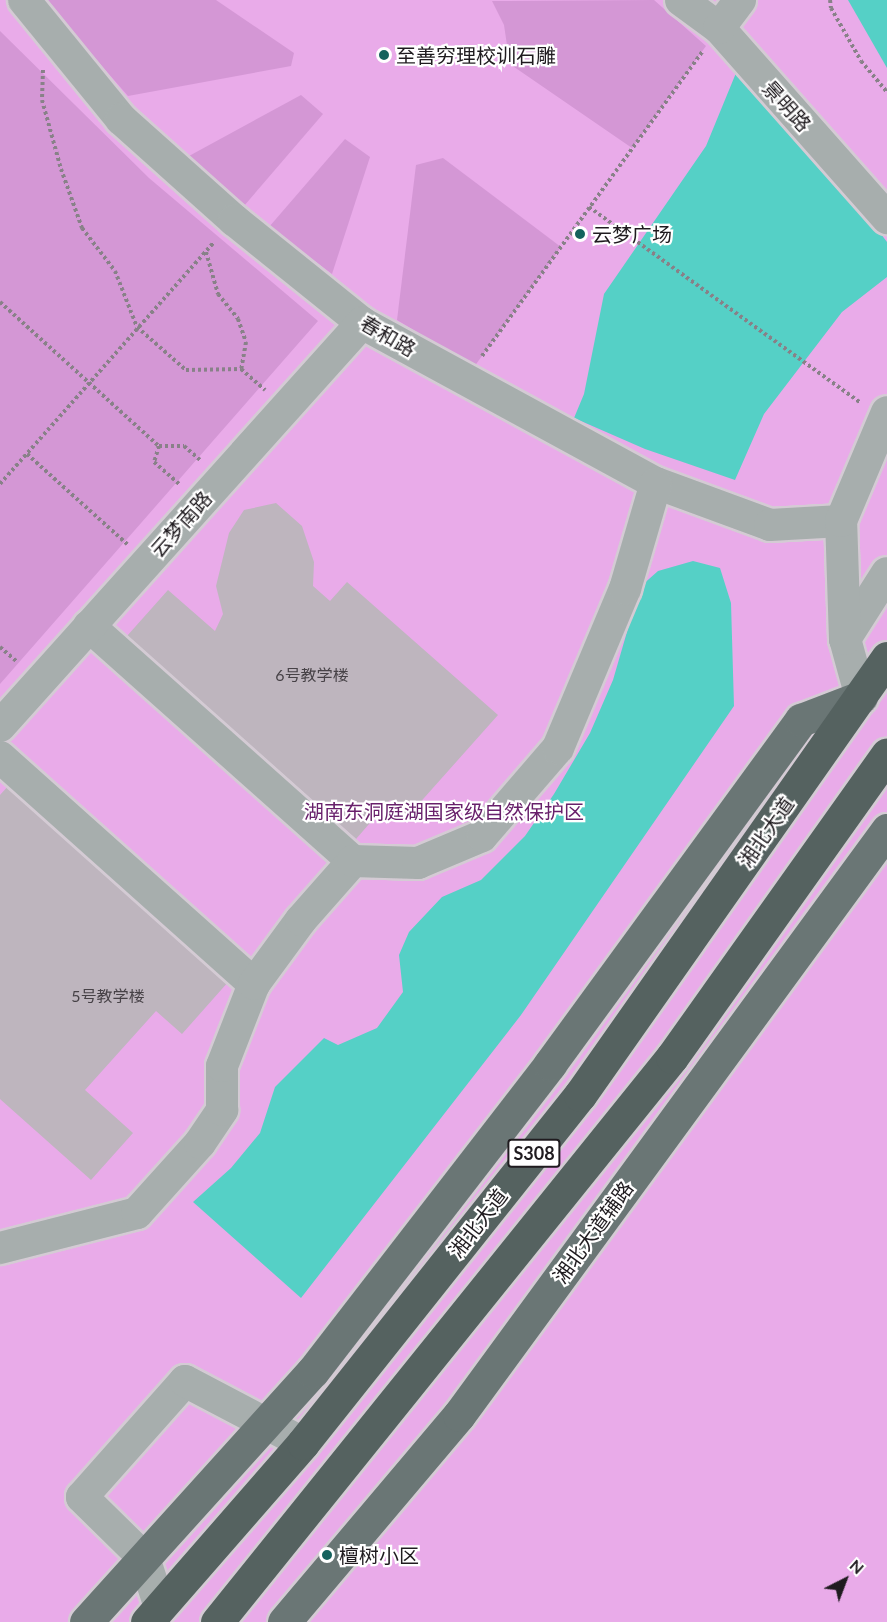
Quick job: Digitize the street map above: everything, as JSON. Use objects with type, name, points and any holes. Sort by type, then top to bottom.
[{"type":"highway","name":"湘北大道","points":[[154,1615],[303,1443],[580,1095],[887,658]]},
{"type":"highway","name":"S308","points":[[217,1622],[672,1057],[887,754]]},
{"type":"main road","points":[[86,1622],[313,1371],[550,1064],[801,720],[861,697]]},
{"type":"main road","name":"湘北大道辅路","points":[[284,1622],[459,1415],[887,830]]},
{"type":"lane","name":"春和路","points":[[24,0],[121,119],[234,220],[362,323],[656,483],[770,525],[841,521]]},
{"type":"lane","name":"景明路","points":[[681,0],[719,28],[887,218]]},
{"type":"lane","points":[[719,28],[740,0]]},
{"type":"lane","name":"云梦南路","points":[[0,726],[362,323]]},
{"type":"lane","points":[[861,697],[845,639],[841,521],[884,415]]},
{"type":"lane","points":[[89,626],[353,861],[418,863],[482,836],[558,748],[625,589],[656,483]]},
{"type":"lane","points":[[845,639],[887,573]]},
{"type":"lane","points":[[0,757],[254,984]]},
{"type":"lane","points":[[0,1248],[137,1213],[200,1143],[222,1110],[222,1066],[254,984],[301,920],[353,861]]},
{"type":"lane","points":[[154,1615],[144,1558],[82,1497],[185,1381],[303,1443]]},
{"type":"path","points":[[830,0],[831,8],[861,61],[887,92]]},
{"type":"path","points":[[46,28],[42,100],[60,169],[82,228],[115,272],[137,327],[186,370],[241,369],[286,408]]},
{"type":"path","points":[[465,378],[719,28]]},
{"type":"path","points":[[589,207],[884,415]]},
{"type":"path","points":[[0,484],[234,220]]},
{"type":"path","points":[[206,251],[218,294],[238,319],[246,342],[241,369]]},
{"type":"path","points":[[0,302],[90,381],[159,446],[184,446],[220,480]]},
{"type":"path","points":[[159,446],[154,462],[200,503]]},
{"type":"path","points":[[27,454],[147,562]]},
{"type":"green space","name":"湖南东洞庭湖国家级自然保护区","points":[[0,0],[887,0],[887,1622],[0,1622]]},
{"type":"shaded area","points":[[44,0],[216,0],[294,53],[291,66],[128,96]]},
{"type":"shaded area","points":[[654,0],[706,46],[632,148],[504,60],[508,52],[504,25],[492,1]]},
{"type":"shaded area","points":[[848,0],[887,0],[887,68]]},
{"type":"shaded area","points":[[0,31],[149,178],[318,321],[0,684]]},
{"type":"shaded area","points":[[736,73],[856,201],[887,242],[887,277],[842,312],[764,414],[735,480],[645,449],[574,418],[584,394],[604,294],[706,146]]},
{"type":"shaded area","points":[[301,95],[323,114],[244,206],[189,156]]},
{"type":"shaded area","points":[[345,139],[370,157],[332,274],[269,227]]},
{"type":"shaded area","points":[[443,158],[561,247],[474,367],[397,320],[416,165]]},
{"type":"shaded area","points":[[693,561],[720,568],[731,603],[734,706],[521,1015],[301,1298],[193,1202],[231,1168],[260,1133],[275,1087],[324,1038],[338,1045],[377,1028],[403,992],[399,955],[409,932],[442,897],[481,880],[525,836],[554,794],[590,733],[613,680],[640,587],[658,571]]},
{"type":"building","points":[[276,503],[302,526],[314,562],[313,586],[330,601],[347,582],[498,715],[408,816],[390,800],[356,839],[127,636],[168,590],[215,631],[223,614],[216,586],[229,533],[244,510]]},
{"type":"building","points":[[9,785],[229,981],[182,1034],[156,1011],[85,1090],[133,1133],[91,1180],[0,1099],[0,795]]},
{"type":"place","name":"至善穷理校训石雕","points":[[384,55]]},
{"type":"place","name":"云梦广场","points":[[580,234]]},
{"type":"place","name":"檀树小区","points":[[327,1555]]}]
